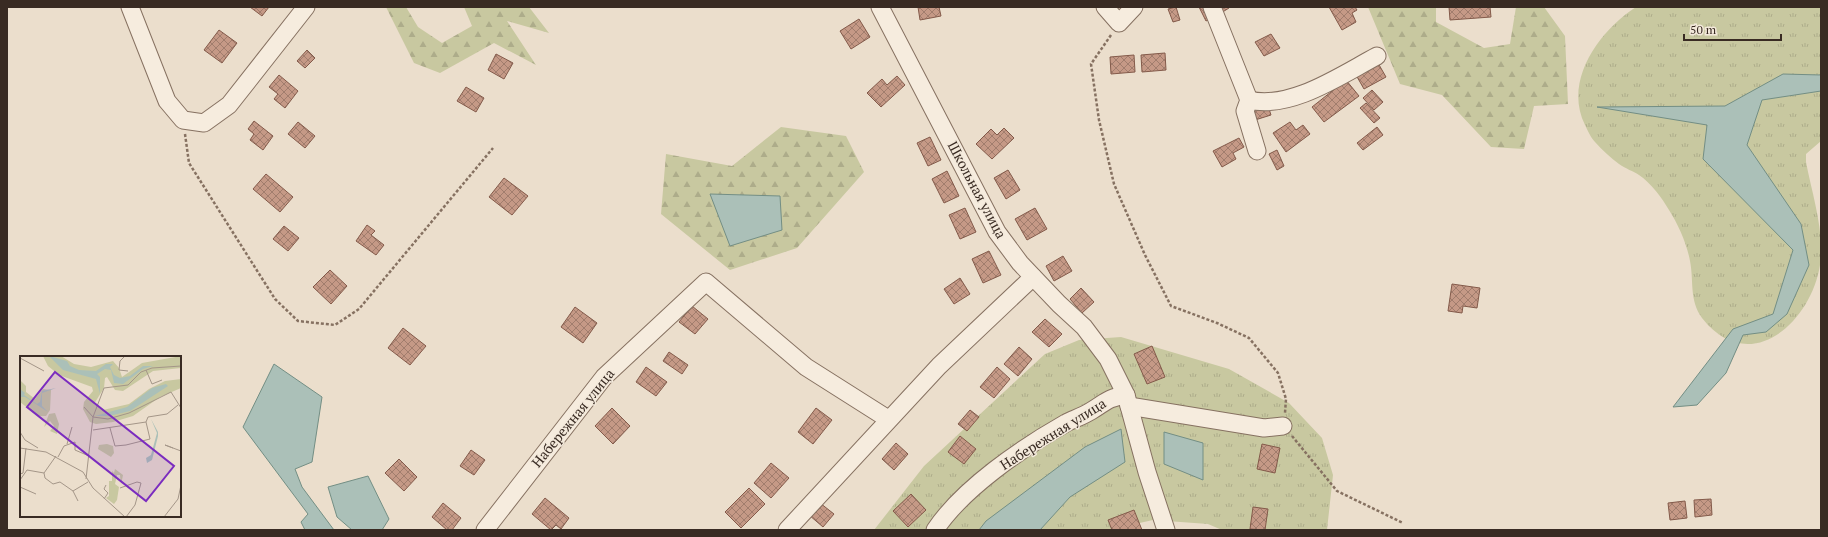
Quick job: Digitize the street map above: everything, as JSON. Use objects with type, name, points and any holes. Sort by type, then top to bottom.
[{"type":"street","points":[[130,7],[167,101],[183,120],[204,123],[229,105],[306,7]]},
{"type":"street","name":"Школьная улица","points":[[880,7],[997,232],[1020,264],[1084,327],[1108,359],[1128,400]]},
{"type":"street","points":[[1105,7],[1119,23],[1134,7]]},
{"type":"street","points":[[1212,7],[1249,100],[1245,111],[1258,152]]},
{"type":"street","points":[[1249,100],[1259,103],[1299,97],[1377,56]]},
{"type":"street","points":[[787,530],[939,366],[1033,277]]},
{"type":"street","name":"Набережная улица","points":[[485,530],[604,377],[706,282],[806,366],[888,420]]},
{"type":"street","name":"Набережная улица","points":[[935,530],[970,489],[1008,461],[1066,423],[1091,411],[1111,397],[1128,400],[1147,472],[1166,530]]},
{"type":"street","points":[[1128,400],[1264,428],[1283,426]]},
{"type":"path","points":[[1119,23],[1091,64],[1099,120],[1114,184],[1145,255],[1171,306],[1217,323],[1249,338],[1278,373],[1286,399],[1283,426],[1338,491],[1403,523]]},
{"type":"path","points":[[183,120],[189,163],[275,299],[298,321],[335,325],[359,309],[493,148]]},
{"type":"green space","points":[[386,7],[406,7],[418,27],[442,43],[472,26],[464,7],[529,7],[549,33],[507,21],[536,65],[494,43],[440,73],[414,63]]},
{"type":"green space","points":[[1368,7],[1436,7],[1436,22],[1484,48],[1510,44],[1516,7],[1544,7],[1565,36],[1568,104],[1534,106],[1524,149],[1491,147],[1442,95],[1400,84]]},
{"type":"green space","points":[[1636,7],[1821,7],[1821,141],[1806,154],[1806,162],[1821,239],[1820,265],[1814,286],[1804,306],[1791,323],[1775,336],[1758,343],[1739,343],[1720,335],[1702,318],[1695,304],[1687,248],[1682,234],[1663,201],[1652,186],[1643,178],[1616,162],[1607,154],[1594,140],[1585,125],[1579,108],[1578,91],[1588,58],[1609,29]]},
{"type":"green space","points":[[781,127],[846,136],[864,172],[797,248],[730,270],[661,214],[666,154],[732,166]]},
{"type":"green space","points":[[1121,337],[1229,369],[1289,403],[1322,438],[1333,475],[1327,530],[1222,530],[1208,524],[1153,520],[1108,530],[874,530],[924,466],[1045,354],[1079,340]]},
{"type":"shaded area","points":[[1783,74],[1821,75],[1821,91],[1762,100],[1747,145],[1801,224],[1809,265],[1787,314],[1766,332],[1743,335],[1726,373],[1697,405],[1673,407],[1733,329],[1773,314],[1793,250],[1703,159],[1707,125],[1597,107],[1725,106]]},
{"type":"shaded area","points":[[710,194],[780,196],[782,230],[730,246]]},
{"type":"shaded area","points":[[274,364],[322,397],[312,462],[295,469],[302,487],[334,530],[305,530],[301,522],[308,514],[243,427]]},
{"type":"shaded area","points":[[1121,429],[1125,462],[1070,497],[1040,530],[979,530],[986,521],[1085,447]]},
{"type":"shaded area","points":[[1164,432],[1203,443],[1203,480],[1164,464]]},
{"type":"shaded area","points":[[368,476],[389,519],[382,530],[352,530],[337,517],[328,487]]},
{"type":"building","points":[[250,7],[269,7],[262,16]]},
{"type":"building","points":[[918,7],[939,7],[941,16],[920,20]]},
{"type":"building","points":[[1176,7],[1180,20],[1173,22],[1168,9]]},
{"type":"building","points":[[1199,7],[1207,7],[1212,18],[1206,21]]},
{"type":"building","points":[[1218,7],[1228,7],[1229,8],[1221,13]]},
{"type":"building","points":[[1329,7],[1355,7],[1357,10],[1352,13],[1356,22],[1342,30]]},
{"type":"building","points":[[1449,7],[1490,7],[1491,17],[1450,20]]},
{"type":"building","points":[[859,19],[870,37],[851,49],[840,31]]},
{"type":"building","points":[[219,30],[237,43],[222,63],[204,50]]},
{"type":"building","points":[[1271,34],[1280,48],[1264,56],[1255,42]]},
{"type":"building","points":[[307,50],[315,58],[305,68],[297,61]]},
{"type":"building","points":[[1165,53],[1166,70],[1142,72],[1141,55]]},
{"type":"building","points":[[496,54],[513,63],[504,79],[488,70]]},
{"type":"building","points":[[1134,55],[1135,72],[1111,74],[1110,57]]},
{"type":"building","points":[[1378,63],[1386,77],[1364,89],[1356,75]]},
{"type":"building","points":[[279,75],[298,91],[285,108],[274,99],[278,94],[269,87]]},
{"type":"building","points":[[897,76],[905,85],[881,107],[867,93],[882,79],[887,85]]},
{"type":"building","points":[[1346,80],[1359,96],[1324,122],[1312,107]]},
{"type":"building","points":[[466,87],[484,98],[476,112],[457,101]]},
{"type":"building","points":[[1372,90],[1383,102],[1374,110],[1363,98]]},
{"type":"building","points":[[1267,103],[1271,115],[1255,120],[1251,108]]},
{"type":"building","points":[[1366,103],[1380,118],[1374,123],[1360,108]]},
{"type":"building","points":[[254,121],[273,136],[263,150],[250,140],[254,134],[248,129]]},
{"type":"building","points":[[298,122],[315,136],[305,148],[288,134]]},
{"type":"building","points":[[1290,122],[1296,130],[1303,125],[1310,134],[1286,152],[1273,133]]},
{"type":"building","points":[[1377,127],[1383,135],[1363,150],[1357,143]]},
{"type":"building","points":[[1004,128],[1014,138],[992,159],[976,144],[991,129],[997,135]]},
{"type":"building","points":[[930,137],[941,160],[928,166],[917,143]]},
{"type":"building","points":[[1239,138],[1244,147],[1233,153],[1236,159],[1222,167],[1213,151]]},
{"type":"building","points":[[1277,150],[1284,166],[1277,170],[1269,154]]},
{"type":"building","points":[[1008,170],[1020,190],[1006,199],[994,178]]},
{"type":"building","points":[[947,171],[959,196],[944,203],[932,179]]},
{"type":"building","points":[[266,174],[293,197],[280,212],[253,189]]},
{"type":"building","points":[[504,178],[528,196],[512,215],[489,197]]},
{"type":"building","points":[[965,208],[976,232],[960,239],[949,215]]},
{"type":"building","points":[[1035,208],[1047,229],[1027,240],[1015,219]]},
{"type":"building","points":[[367,225],[375,231],[371,235],[384,245],[376,255],[356,241]]},
{"type":"building","points":[[284,226],[299,238],[288,251],[273,239]]},
{"type":"building","points":[[989,251],[1001,275],[983,283],[972,259]]},
{"type":"building","points":[[1063,256],[1072,271],[1054,281],[1046,266]]},
{"type":"building","points":[[330,270],[347,286],[331,304],[313,287]]},
{"type":"building","points":[[960,278],[970,294],[954,304],[944,289]]},
{"type":"building","points":[[1452,284],[1480,288],[1477,308],[1463,306],[1462,313],[1448,311]]},
{"type":"building","points":[[1081,288],[1094,302],[1082,313],[1070,299]]},
{"type":"building","points":[[692,306],[708,319],[695,334],[679,322]]},
{"type":"building","points":[[575,307],[597,323],[583,343],[561,327]]},
{"type":"building","points":[[1045,319],[1062,334],[1049,347],[1032,332]]},
{"type":"building","points":[[403,328],[426,346],[410,365],[388,348]]},
{"type":"building","points":[[1152,346],[1165,377],[1147,384],[1134,354]]},
{"type":"building","points":[[1019,347],[1032,359],[1018,376],[1004,364]]},
{"type":"building","points":[[669,352],[688,365],[682,374],[663,361]]},
{"type":"building","points":[[646,367],[667,382],[656,396],[636,382]]},
{"type":"building","points":[[997,367],[1010,379],[994,398],[980,387]]},
{"type":"building","points":[[612,408],[630,426],[613,444],[595,426]]},
{"type":"building","points":[[816,408],[832,420],[813,444],[798,432]]},
{"type":"building","points":[[970,410],[979,417],[967,431],[958,424]]},
{"type":"building","points":[[960,436],[976,449],[964,464],[948,452]]},
{"type":"building","points":[[896,443],[908,454],[894,470],[882,459]]},
{"type":"building","points":[[1262,444],[1280,448],[1275,473],[1257,469]]},
{"type":"building","points":[[471,450],[485,460],[474,475],[460,466]]},
{"type":"building","points":[[399,459],[417,477],[404,491],[385,473]]},
{"type":"building","points":[[771,463],[789,478],[771,498],[754,483]]},
{"type":"building","points":[[749,488],[765,504],[741,528],[725,512]]},
{"type":"building","points":[[911,494],[926,510],[908,527],[893,511]]},
{"type":"building","points":[[545,498],[569,518],[561,529],[556,525],[551,530],[532,514]]},
{"type":"building","points":[[1711,499],[1712,515],[1695,517],[1694,500]]},
{"type":"building","points":[[1685,501],[1687,518],[1670,520],[1668,503]]},
{"type":"building","points":[[443,503],[461,518],[452,530],[447,530],[432,517]]},
{"type":"building","points":[[820,503],[834,514],[823,527],[809,515]]},
{"type":"building","points":[[1253,507],[1268,509],[1265,530],[1250,529]]},
{"type":"building","points":[[1134,510],[1142,530],[1112,530],[1108,520]]}]
